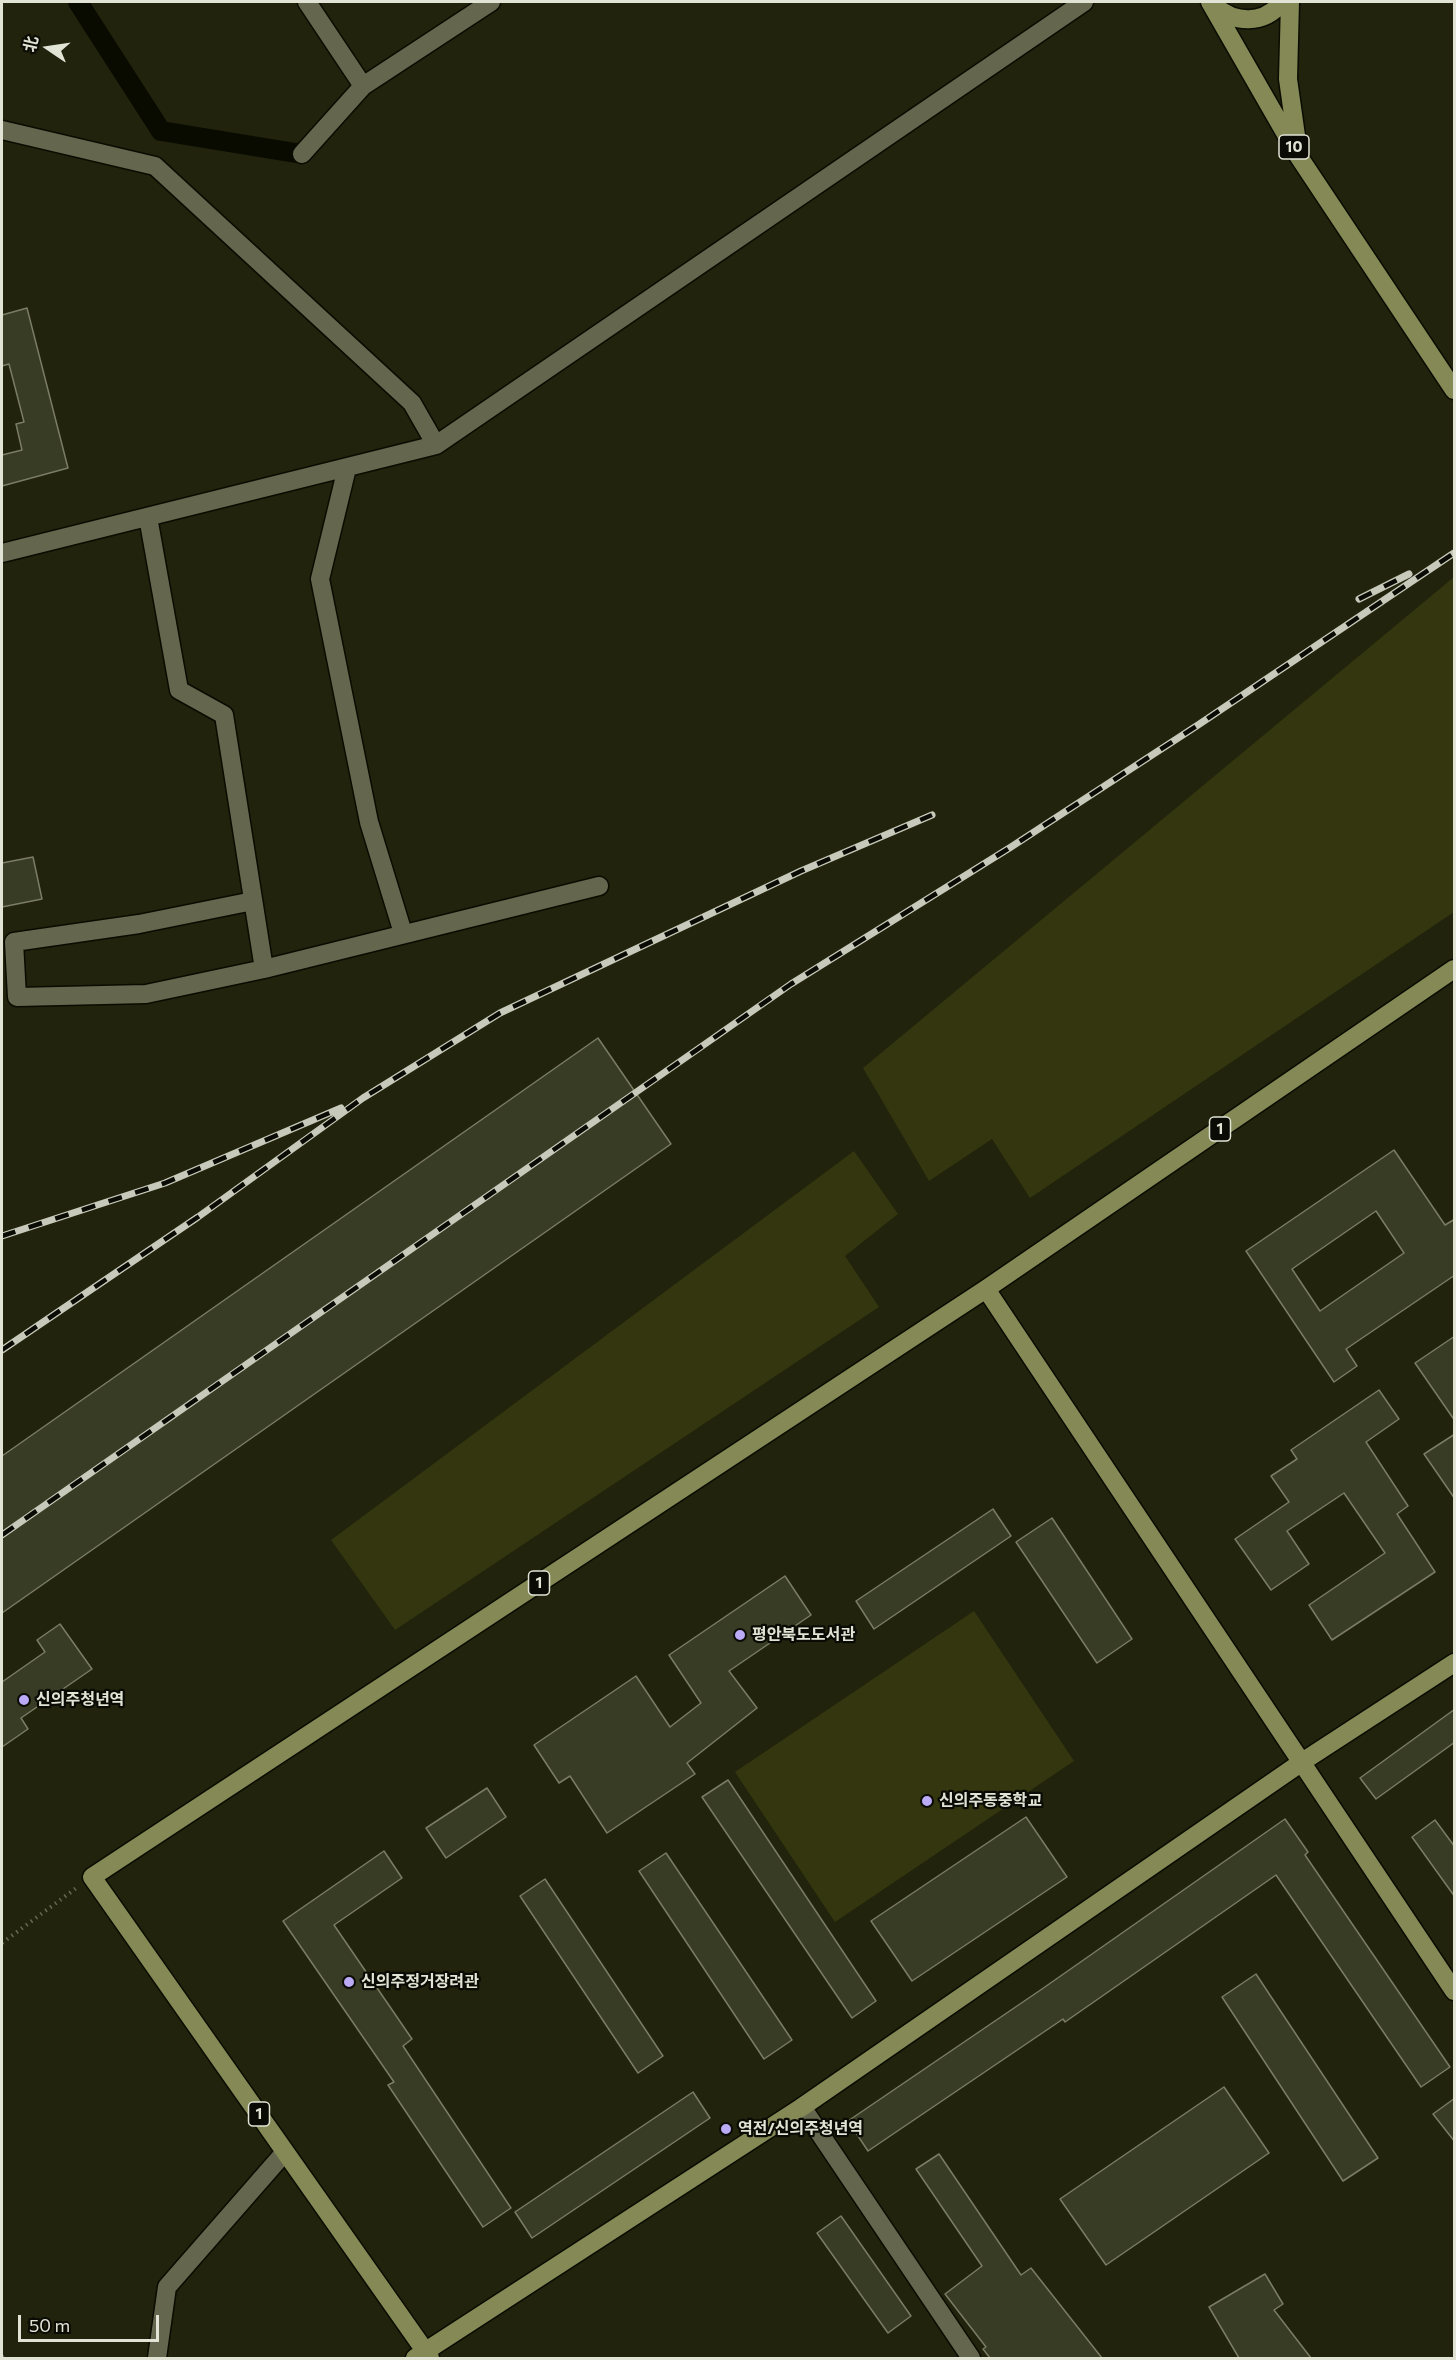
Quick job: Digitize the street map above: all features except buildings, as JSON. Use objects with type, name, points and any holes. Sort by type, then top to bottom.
[{"type":"main road","points":[[1210,2],[1227,16],[1241,20],[1255,19],[1269,14],[1282,2]]},
{"type":"main road","name":"10","points":[[1210,2],[1299,157],[1455,390]]},
{"type":"main road","name":"10","points":[[1290,2],[1288,79],[1299,157]]},
{"type":"main road","name":"1","points":[[424,2356],[285,2152],[92,1877],[986,1289],[1455,969]]},
{"type":"main road","points":[[986,1289],[1455,1991]]},
{"type":"main road","points":[[424,2356],[801,2107],[1302,1762],[1455,1663]]},
{"type":"street","points":[[307,2],[363,86]]},
{"type":"street","points":[[302,154],[363,86],[491,2]]},
{"type":"street","points":[[2,553],[436,445],[1084,2]]},
{"type":"street","points":[[2,130],[154,166],[412,403],[436,445]]},
{"type":"street","points":[[347,468],[320,579],[369,822],[403,933]]},
{"type":"street","points":[[148,517],[179,690],[224,716],[264,969]]},
{"type":"street","points":[[253,902],[139,924],[14,942],[16,997],[146,994],[264,969],[599,886]]},
{"type":"street","points":[[801,2107],[971,2358]]},
{"type":"street","points":[[158,2358],[167,2287],[285,2152]]},
{"type":"path","points":[[2,1943],[92,1877]]},
{"type":"green space","points":[[1454,577],[1454,912],[1030,1198],[992,1139],[929,1181],[863,1068]]},
{"type":"green space","points":[[854,1151],[898,1214],[845,1256],[879,1307],[395,1630],[331,1540]]},
{"type":"green space","points":[[974,1611],[1074,1761],[835,1922],[735,1772]]},
{"type":"waterway","points":[[78,2],[161,131],[302,154]]},
{"type":"railway","points":[[2,1535],[791,984],[1011,847],[1454,553]]},
{"type":"railway","points":[[1359,599],[1409,574]]},
{"type":"railway","points":[[2,1350],[198,1217],[363,1098],[500,1013],[801,871],[932,815]]},
{"type":"railway","points":[[2,1236],[165,1183],[341,1108]]},
{"type":"place","name":"평안북도도서관","points":[[740,1635]]},
{"type":"place","name":"신의주청년역","points":[[24,1700]]},
{"type":"place","name":"신의주동중학교","points":[[927,1801]]},
{"type":"place","name":"신의주정거장려관","points":[[349,1982]]},
{"type":"place","name":"역전/신의주청년역","points":[[726,2129]]}]
